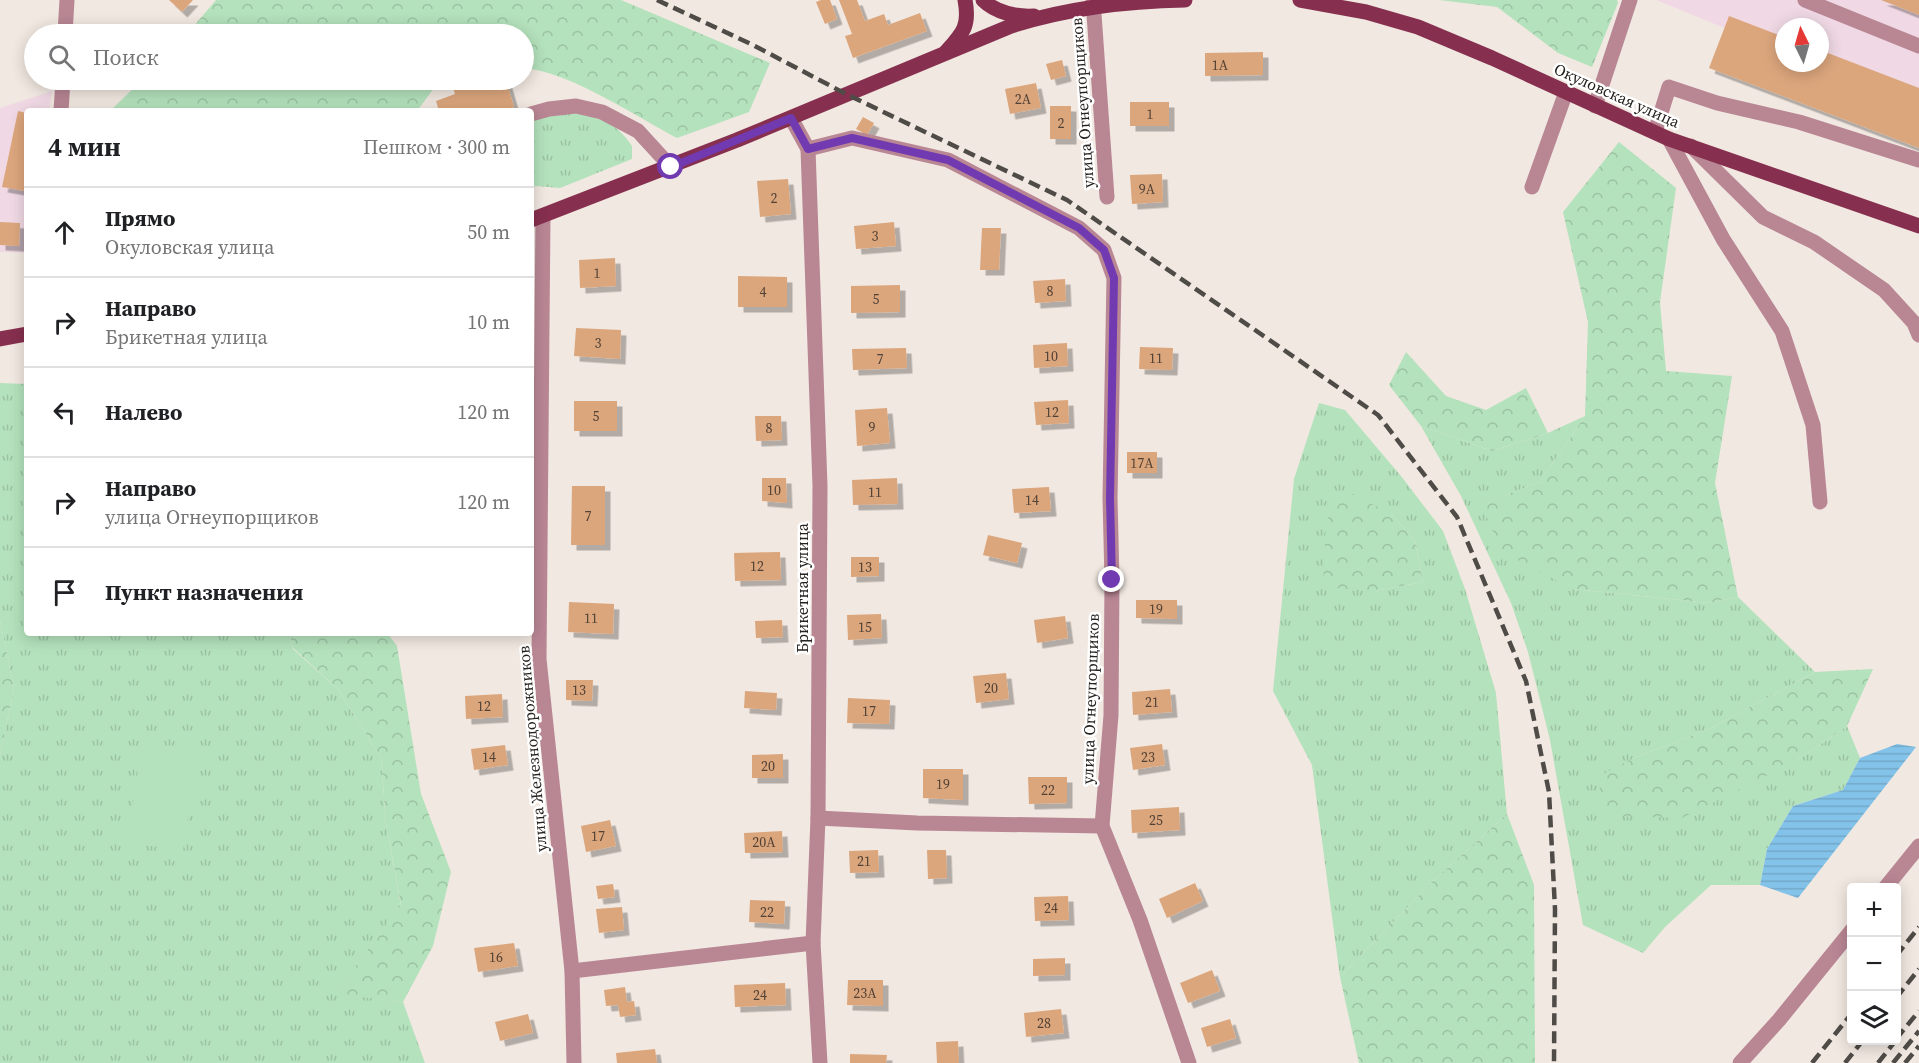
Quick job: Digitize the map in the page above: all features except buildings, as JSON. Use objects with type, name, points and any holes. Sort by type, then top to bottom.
[{"type":"main road","points":[[942,56],[961,35],[968,22],[965,0]]},
{"type":"main road","points":[[983,0],[1022,16],[1043,16]]},
{"type":"main road","points":[[537,218],[671,167],[1011,27],[1043,16],[1094,3],[1185,0]]},
{"type":"main road","name":"Окуловская улица","points":[[1300,0],[1366,12],[1418,27],[1662,135],[1919,226]]},
{"type":"main road","points":[[977,41],[990,29],[995,20],[998,5]]},
{"type":"main road","points":[[0,339],[24,335]]},
{"type":"street","points":[[66,24],[67,0]]},
{"type":"street","points":[[1595,106],[1630,0]]},
{"type":"street","points":[[1805,0],[1919,46]]},
{"type":"street","name":"улица Огнеупорщиков","points":[[1094,3],[1107,197]]},
{"type":"street","points":[[1820,502],[1813,425],[1782,331],[1723,239],[1662,135],[1669,87],[1717,103],[1799,122],[1919,160]]},
{"type":"street","points":[[61,108],[62,90]]},
{"type":"street","points":[[1532,187],[1566,92]]},
{"type":"street","points":[[534,113],[576,106],[602,112],[638,131],[671,167]]},
{"type":"street","name":"Брикетная улица","points":[[791,118],[808,149],[820,486],[818,818],[813,943],[820,1063]]},
{"type":"street","name":"улица Огнеупорщиков","points":[[808,149],[852,138],[948,160],[1079,228],[1104,250],[1114,278],[1110,498],[1111,715],[1102,826],[1140,920],[1189,1063]]},
{"type":"street","points":[[1691,146],[1763,217],[1814,242],[1884,290],[1914,323],[1919,336]]},
{"type":"street","name":"улица Железнодорожников","points":[[537,218],[539,659],[572,971],[574,1063]]},
{"type":"street","points":[[818,818],[917,823],[1102,826]]},
{"type":"street","points":[[1889,883],[1919,846]]},
{"type":"street","points":[[1740,1063],[1779,1020],[1847,935]]},
{"type":"street","points":[[572,971],[813,943]]},
{"type":"shaded area","points":[[1656,0],[1919,0],[1919,107],[1829,67],[1829,18],[1775,18],[1775,48]]},
{"type":"shaded area","points":[[52,91],[49,108],[24,108],[24,253],[0,252],[0,108]]},
{"type":"green space","points":[[216,0],[621,0],[770,63],[749,112],[677,138],[582,86],[534,70],[534,24],[196,24]]},
{"type":"green space","points":[[1439,0],[1617,0],[1618,3],[1592,67],[1558,53],[1497,7]]},
{"type":"green space","points":[[132,90],[433,90],[419,108],[113,108]]},
{"type":"green space","points":[[565,112],[603,120],[618,130],[632,146],[632,159],[560,188],[534,186],[534,118]]},
{"type":"green space","points":[[1619,142],[1676,188],[1660,302],[1666,371],[1732,376],[1715,483],[1738,597],[1709,603],[1573,589],[1502,552],[1481,504],[1540,482],[1585,416],[1588,322],[1563,212]]},
{"type":"green space","points":[[1406,352],[1446,396],[1486,410],[1526,388],[1548,433],[1492,451],[1421,426],[1389,385]]},
{"type":"green space","points":[[0,383],[24,384],[24,636],[290,636],[293,649],[338,689],[381,758],[386,823],[401,906],[336,993],[403,1002],[425,1063],[0,1063],[0,756],[14,688],[0,620]]},
{"type":"green space","points":[[1319,403],[1345,410],[1401,476],[1443,531],[1465,589],[1496,693],[1507,814],[1431,883],[1340,977],[1312,765],[1273,691],[1294,479]],"holes":[[[1391,514],[1415,541],[1423,582],[1374,591]]]},
{"type":"green space","points":[[1585,416],[1540,482],[1482,504],[1573,589],[1709,603],[1738,597],[1815,672],[1711,728],[1632,759],[1796,761],[1847,726],[1860,758],[1843,790],[1793,806],[1767,849],[1760,885],[1711,885],[1665,927],[1643,953],[1583,925],[1550,740],[1528,652],[1511,603],[1461,496],[1421,426],[1492,451],[1548,433]]},
{"type":"green space","points":[[1347,491],[1391,514],[1415,541],[1423,582],[1374,591],[1323,587],[1326,521]]},
{"type":"green space","points":[[0,620],[14,688],[0,756]]},
{"type":"green space","points":[[290,636],[389,636],[397,646],[421,794],[451,872],[433,946],[403,1002],[335,994],[401,905],[386,823],[381,758],[338,689],[293,648]]},
{"type":"green space","points":[[1873,669],[1847,726],[1796,761],[1682,818],[1602,816],[1599,776],[1632,759],[1711,728],[1815,672]]},
{"type":"green space","points":[[142,742],[198,751],[183,851],[127,842]]},
{"type":"green space","points":[[1507,814],[1534,885],[1535,1063],[1359,1063],[1340,977],[1431,883]]},
{"type":"water","points":[[1897,744],[1916,747],[1798,898],[1760,885],[1767,849],[1793,806],[1843,790],[1860,758]]},
{"type":"railway","points":[[657,0],[1067,200],[1378,415],[1457,517],[1526,681],[1549,792],[1555,909],[1554,1063]]},
{"type":"railway","points":[[1901,950],[1919,927]]},
{"type":"railway","points":[[1901,992],[1919,969]]},
{"type":"railway","points":[[1901,1033],[1919,1011]]},
{"type":"railway","points":[[1812,1063],[1847,1019]]},
{"type":"railway","points":[[1893,1063],[1919,1031]]},
{"type":"railway","points":[[1845,1063],[1859,1045]]},
{"type":"railway","points":[[1878,1063],[1892,1045]]},
{"type":"railway","points":[[1905,1063],[1919,1046]]},
{"type":"route","points":[[671,167],[791,118],[808,149],[852,138],[948,160],[1079,228],[1104,250],[1114,278],[1110,498],[1112,580]]}]
